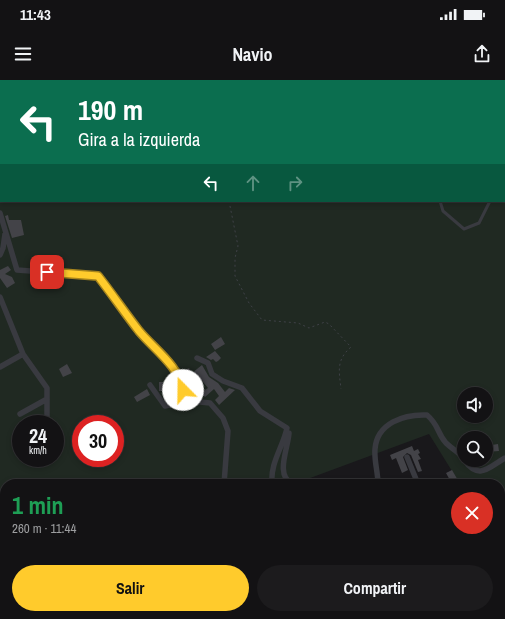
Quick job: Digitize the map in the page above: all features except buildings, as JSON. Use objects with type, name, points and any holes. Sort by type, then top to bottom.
[{"type":"street","points":[[0,213],[17,270],[98,276],[140,332],[182,380],[183,390],[181,400]]},
{"type":"street","points":[[0,255],[3,248],[5,230]]},
{"type":"street","points":[[0,297],[22,354],[47,388],[47,415]]},
{"type":"street","points":[[0,367],[22,354]]},
{"type":"street","points":[[197,358],[208,363],[212,374],[242,388],[260,411],[287,428],[290,432],[283,473],[286,479]]},
{"type":"street","points":[[150,385],[165,406],[174,404],[181,400],[210,402],[223,418],[228,431],[224,479]]},
{"type":"street","points":[[20,414],[47,399]]},
{"type":"street","points":[[377,479],[375,455],[377,440],[388,425],[406,416],[427,415],[438,426],[444,441],[457,452]]},
{"type":"street","points":[[272,479],[272,469],[285,438],[287,428]]},
{"type":"street","points":[[407,457],[416,479]]},
{"type":"street","points":[[493,466],[505,458]]},
{"type":"street","points":[[471,467],[474,470],[482,471],[492,467]]},
{"type":"lane","points":[[440,202],[443,211],[464,229],[479,223],[490,202]]},
{"type":"path","points":[[229,202],[238,246],[235,258],[235,276],[249,303],[262,320],[298,323],[309,328],[325,322],[329,324],[351,347],[342,354],[340,362],[341,389]]},
{"type":"shaded area","points":[[0,202],[505,202],[505,479],[457,479],[429,434],[308,479],[0,479]]},
{"type":"route","points":[[47,272],[98,276],[140,332],[182,380],[183,390]]}]
